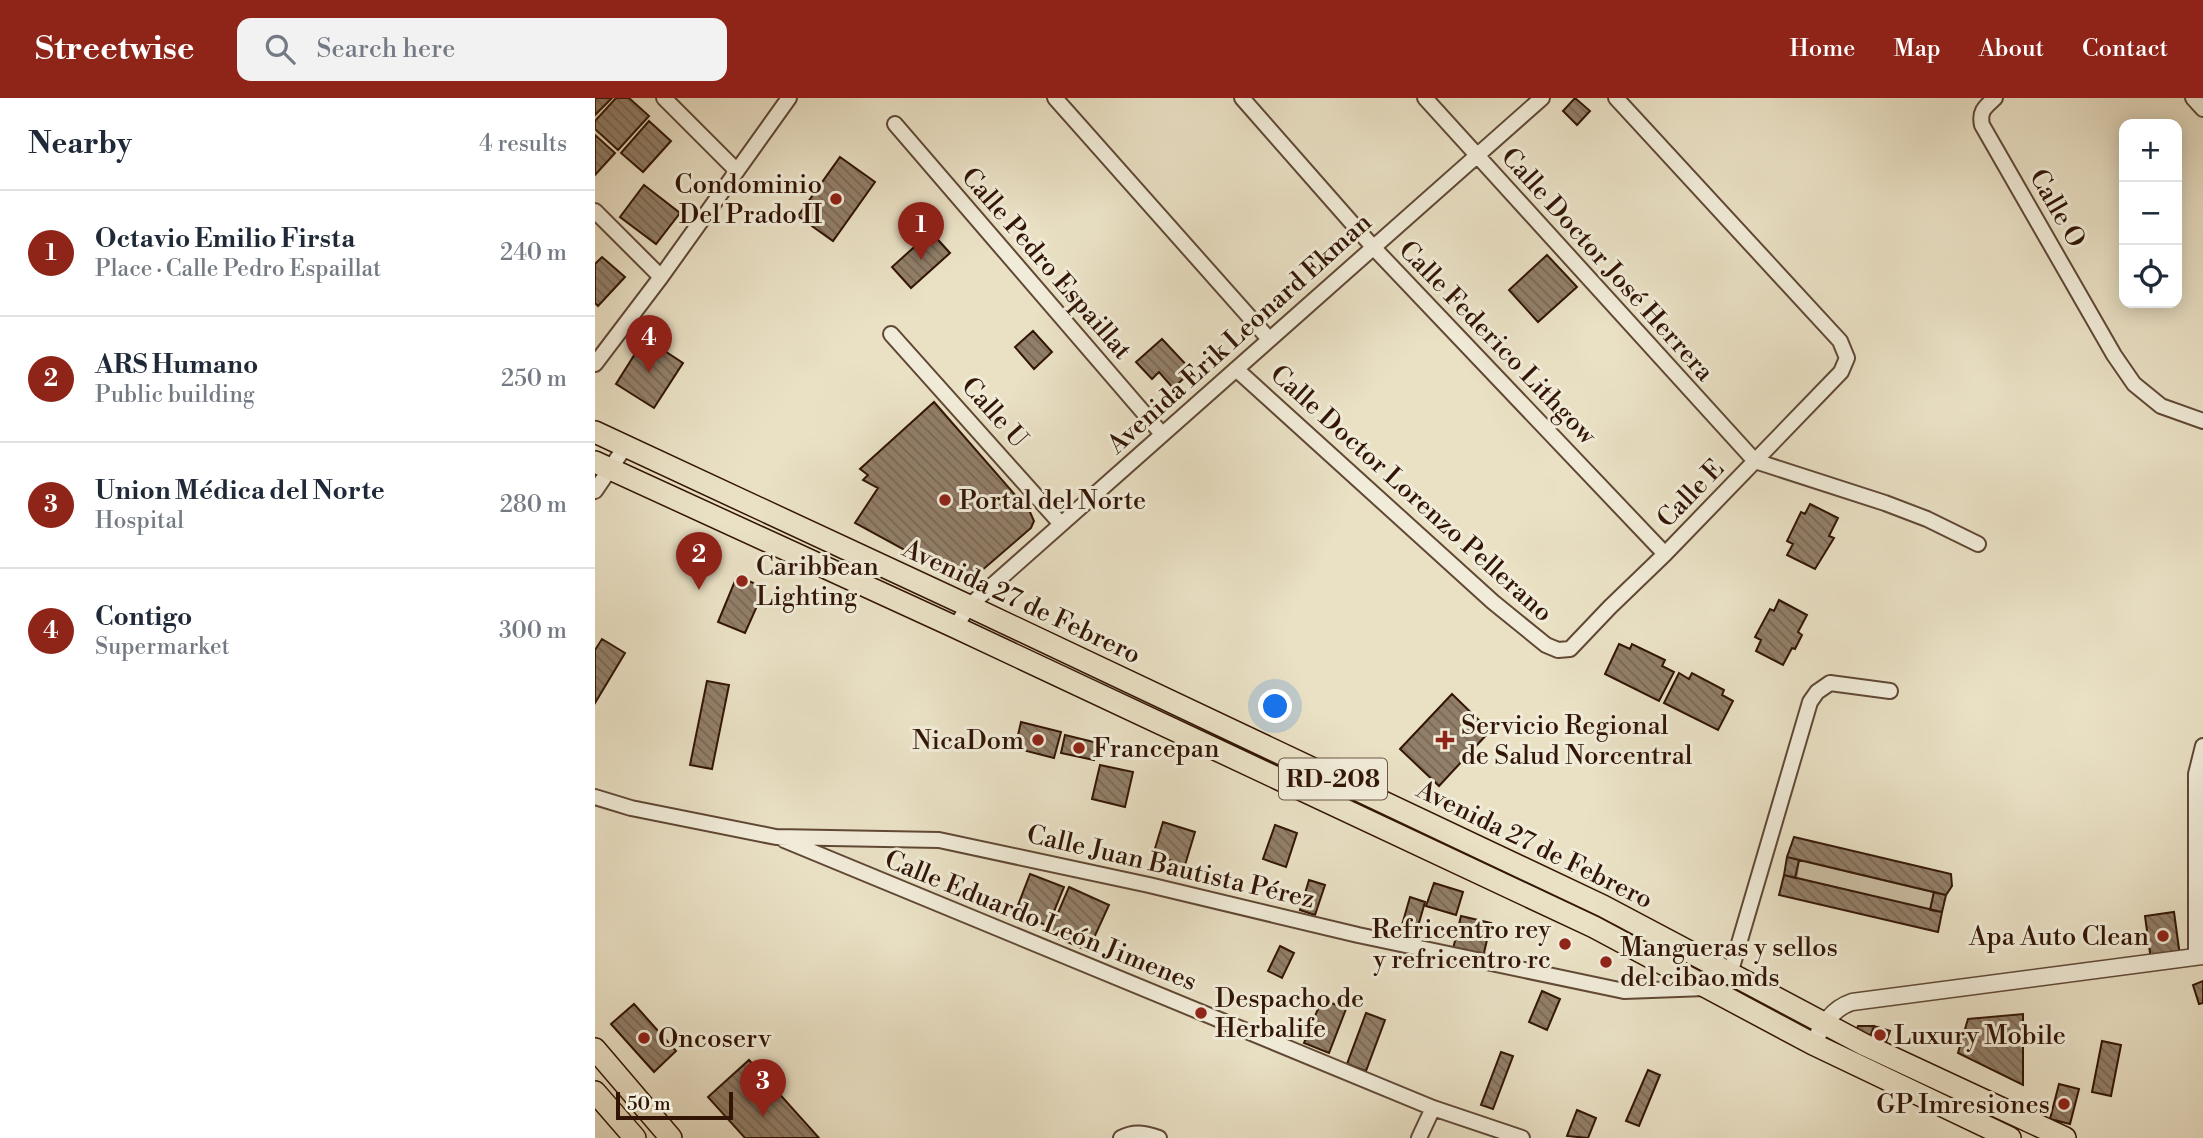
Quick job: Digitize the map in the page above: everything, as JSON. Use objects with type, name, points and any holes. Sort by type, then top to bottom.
[{"type":"main road","name":"Avenida 27 de Febrero","points":[[595,432],[1603,906],[1863,1044],[2065,1138]]},
{"type":"main road","name":"Avenida 27 de Febrero","points":[[603,466],[955,627],[1594,927],[1813,1044],[2010,1138]]},
{"type":"main road","points":[[595,1049],[671,1138]]},
{"type":"main road","points":[[595,1092],[635,1138]]},
{"type":"street","points":[[664,98],[737,171]]},
{"type":"street","points":[[595,364],[789,98]]},
{"type":"street","name":"Calle Doctor Lorenzo Pellerano","points":[[1055,98],[1269,339]]},
{"type":"street","name":"Calle Federico Lithgow","points":[[1242,98],[1373,247],[1665,554]]},
{"type":"street","name":"Calle Doctor José Herrera","points":[[1425,98],[1755,461]]},
{"type":"street","name":"Avenida Erik Leonard Ekman","points":[[955,627],[969,606],[1542,98]]},
{"type":"street","name":"Calle E","points":[[1558,650],[1570,649],[1665,554],[1841,372],[1847,358],[1840,341],[1616,98]]},
{"type":"street","name":"Calle O","points":[[1995,98],[1983,109],[1980,117],[1982,125],[2114,355],[2134,384],[2161,405],[2203,421]]},
{"type":"street","points":[[2193,98],[2203,109]]},
{"type":"street","name":"Calle Pedro Espaillat","points":[[895,124],[1162,434]]},
{"type":"street","points":[[595,211],[661,276]]},
{"type":"street","name":"Calle U","points":[[891,334],[1061,524]]},
{"type":"street","name":"Calle Doctor Lorenzo Pellerano","points":[[1235,369],[1493,602],[1546,645],[1558,650]]},
{"type":"street","points":[[595,491],[603,466],[625,447]]},
{"type":"street","points":[[1755,461],[1895,507],[1978,544]]},
{"type":"street","points":[[1730,974],[1810,702],[1817,692],[1830,682],[1890,691]]},
{"type":"street","points":[[1813,1044],[1823,1023],[1842,1005],[1851,1002],[2199,956],[2196,774],[2203,746]]},
{"type":"street","name":"Calle Juan Bautista Pérez","points":[[595,797],[631,808],[776,837],[939,840],[1072,867],[1358,935],[1625,990],[1706,988],[1730,974]]},
{"type":"street","name":"Calle Eduardo León Jimenes","points":[[776,837],[1433,1108],[1522,1138]]},
{"type":"street","points":[[1419,1138],[1433,1108]]},
{"type":"street","points":[[1121,1138],[1130,1133],[1145,1133],[1159,1138]]},
{"type":"shaded area","points":[[1799,860],[1934,892],[1930,910],[1796,878]]},
{"type":"building","points":[[595,98],[612,98],[595,115]]},
{"type":"building","points":[[616,98],[629,98],[649,116],[618,150],[595,129],[595,121]]},
{"type":"building","points":[[1575,98],[1590,111],[1577,125],[1563,111]]},
{"type":"building","points":[[649,121],[671,141],[643,172],[621,153]]},
{"type":"building","points":[[595,135],[615,153],[595,175]]},
{"type":"building","name":"Condominio Del Prado II","points":[[840,157],[875,182],[833,241],[798,216]]},
{"type":"building","points":[[644,185],[680,213],[656,244],[620,217]]},
{"type":"building","points":[[931,232],[950,253],[911,288],[892,267]]},
{"type":"building","points":[[1547,255],[1577,287],[1538,322],[1509,290]]},
{"type":"building","points":[[602,257],[625,277],[598,306],[595,303],[595,264]]},
{"type":"building","points":[[1033,331],[1052,352],[1034,369],[1015,347]]},
{"type":"building","points":[[645,338],[683,363],[654,408],[616,384]]},
{"type":"building","points":[[1162,339],[1192,371],[1173,388],[1159,372],[1152,379],[1136,362]]},
{"type":"building","name":"Portal del Norte","points":[[934,402],[1030,512],[1034,521],[1031,528],[973,578],[956,578],[855,523],[878,488],[863,480],[868,475],[860,469]]},
{"type":"building","points":[[1810,504],[1838,518],[1829,536],[1834,538],[1815,569],[1787,555],[1793,544],[1787,541],[1801,512],[1805,514]]},
{"type":"building","points":[[737,576],[765,588],[745,633],[718,622]]},
{"type":"building","points":[[1779,600],[1807,615],[1798,632],[1802,635],[1783,665],[1756,651],[1761,640],[1755,637],[1770,609],[1774,611]]},
{"type":"building","points":[[602,639],[625,653],[595,703],[595,650]]},
{"type":"building","points":[[1619,644],[1630,649],[1632,644],[1665,660],[1662,666],[1674,672],[1659,701],[1605,674]]},
{"type":"building","points":[[1679,673],[1689,679],[1692,673],[1724,690],[1722,695],[1733,701],[1718,730],[1664,703]]},
{"type":"building","points":[[707,681],[729,685],[712,769],[690,765]]},
{"type":"building","name":"Servicio Regional de Salud Norcentral","points":[[1452,694],[1490,731],[1439,786],[1400,749]]},
{"type":"building","name":"NicaDom","points":[[1021,722],[1061,732],[1054,758],[1015,748]]},
{"type":"building","name":"Francepan","points":[[1065,735],[1098,743],[1094,760],[1061,753]]},
{"type":"building","points":[[1100,765],[1133,772],[1125,807],[1092,799]]},
{"type":"building","points":[[1163,822],[1195,832],[1185,865],[1153,855]]},
{"type":"building","points":[[1275,825],[1297,833],[1286,867],[1263,859]]},
{"type":"building","points":[[1794,837],[1951,874],[1952,886],[1946,895],[1787,857]]},
{"type":"building","points":[[1787,857],[1799,860],[1795,878],[1784,875]]},
{"type":"building","points":[[1030,874],[1064,887],[1048,926],[1015,913]]},
{"type":"building","points":[[1784,875],[1942,912],[1938,932],[1779,895]]},
{"type":"building","points":[[1309,880],[1325,885],[1315,915],[1300,910]]},
{"type":"building","points":[[1434,883],[1463,892],[1456,915],[1426,906]]},
{"type":"building","points":[[1069,887],[1109,905],[1088,951],[1049,934]]},
{"type":"building","points":[[1934,892],[1946,895],[1942,912],[1930,910]]},
{"type":"building","points":[[1410,897],[1425,902],[1415,937],[1400,932]]},
{"type":"building","name":"Apa Auto Clean","points":[[2174,912],[2180,956],[2151,960],[2145,916]]},
{"type":"building","points":[[1461,916],[1491,923],[1483,957],[1453,949]]},
{"type":"building","points":[[1280,946],[1294,953],[1282,978],[1268,971]]},
{"type":"building","points":[[2203,981],[2203,1003],[2199,1004],[2193,985]]},
{"type":"building","points":[[1542,991],[1560,999],[1547,1030],[1529,1022]]},
{"type":"building","points":[[1322,999],[1346,1009],[1329,1053],[1304,1043]]},
{"type":"building","name":"Oncoserv","points":[[634,1004],[676,1051],[654,1072],[611,1024]]},
{"type":"building","points":[[1366,1013],[1385,1020],[1366,1071],[1347,1064]]},
{"type":"building","points":[[2023,1014],[2023,1085],[1958,1053],[1968,1019]]},
{"type":"building","points":[[1858,1026],[1874,1026],[1869,1040],[1856,1031]]},
{"type":"building","name":"Luxury Mobile","points":[[1874,1026],[1890,1031],[1885,1045],[1869,1040]]},
{"type":"building","points":[[2102,1041],[2121,1045],[2111,1096],[2092,1092]]},
{"type":"building","points":[[1501,1052],[1513,1056],[1493,1109],[1481,1105]]},
{"type":"building","points":[[749,1060],[819,1138],[745,1138],[708,1097]]},
{"type":"building","points":[[1648,1070],[1660,1075],[1639,1126],[1626,1121]]},
{"type":"building","name":"GP Imresiones","points":[[2059,1084],[2079,1089],[2070,1124],[2050,1119]]},
{"type":"building","points":[[1577,1110],[1596,1118],[1588,1138],[1567,1136]]},
{"type":"place","name":"Condominio Del Prado II","points":[[836,199]]},
{"type":"place","name":"Octavio Emilio Firsta","points":[[921,260]]},
{"type":"place","name":"Contigo","points":[[649,373]]},
{"type":"place","name":"Portal del Norte","points":[[945,500]]},
{"type":"place","name":"Caribbean Lighting","points":[[742,581]]},
{"type":"place","name":"ARS Humano","points":[[699,590]]},
{"type":"place","name":"NicaDom","points":[[1038,740]]},
{"type":"place","name":"Servicio Regional de Salud Norcentral","points":[[1445,740]]},
{"type":"place","name":"Francepan","points":[[1079,748]]},
{"type":"place","name":"Apa Auto Clean","points":[[2163,936]]},
{"type":"place","name":"Refricentro rey y refricentro rc","points":[[1565,944]]},
{"type":"place","name":"Mangueras y sellos del cibao mds","points":[[1606,962]]},
{"type":"place","name":"Despacho de Herbalife","points":[[1201,1013]]},
{"type":"place","name":"Luxury Mobile","points":[[1880,1035]]},
{"type":"place","name":"Oncoserv","points":[[644,1038]]},
{"type":"place","name":"GP Imresiones","points":[[2064,1104]]},
{"type":"place","name":"Union Médica del Norte","points":[[763,1117]]}]
